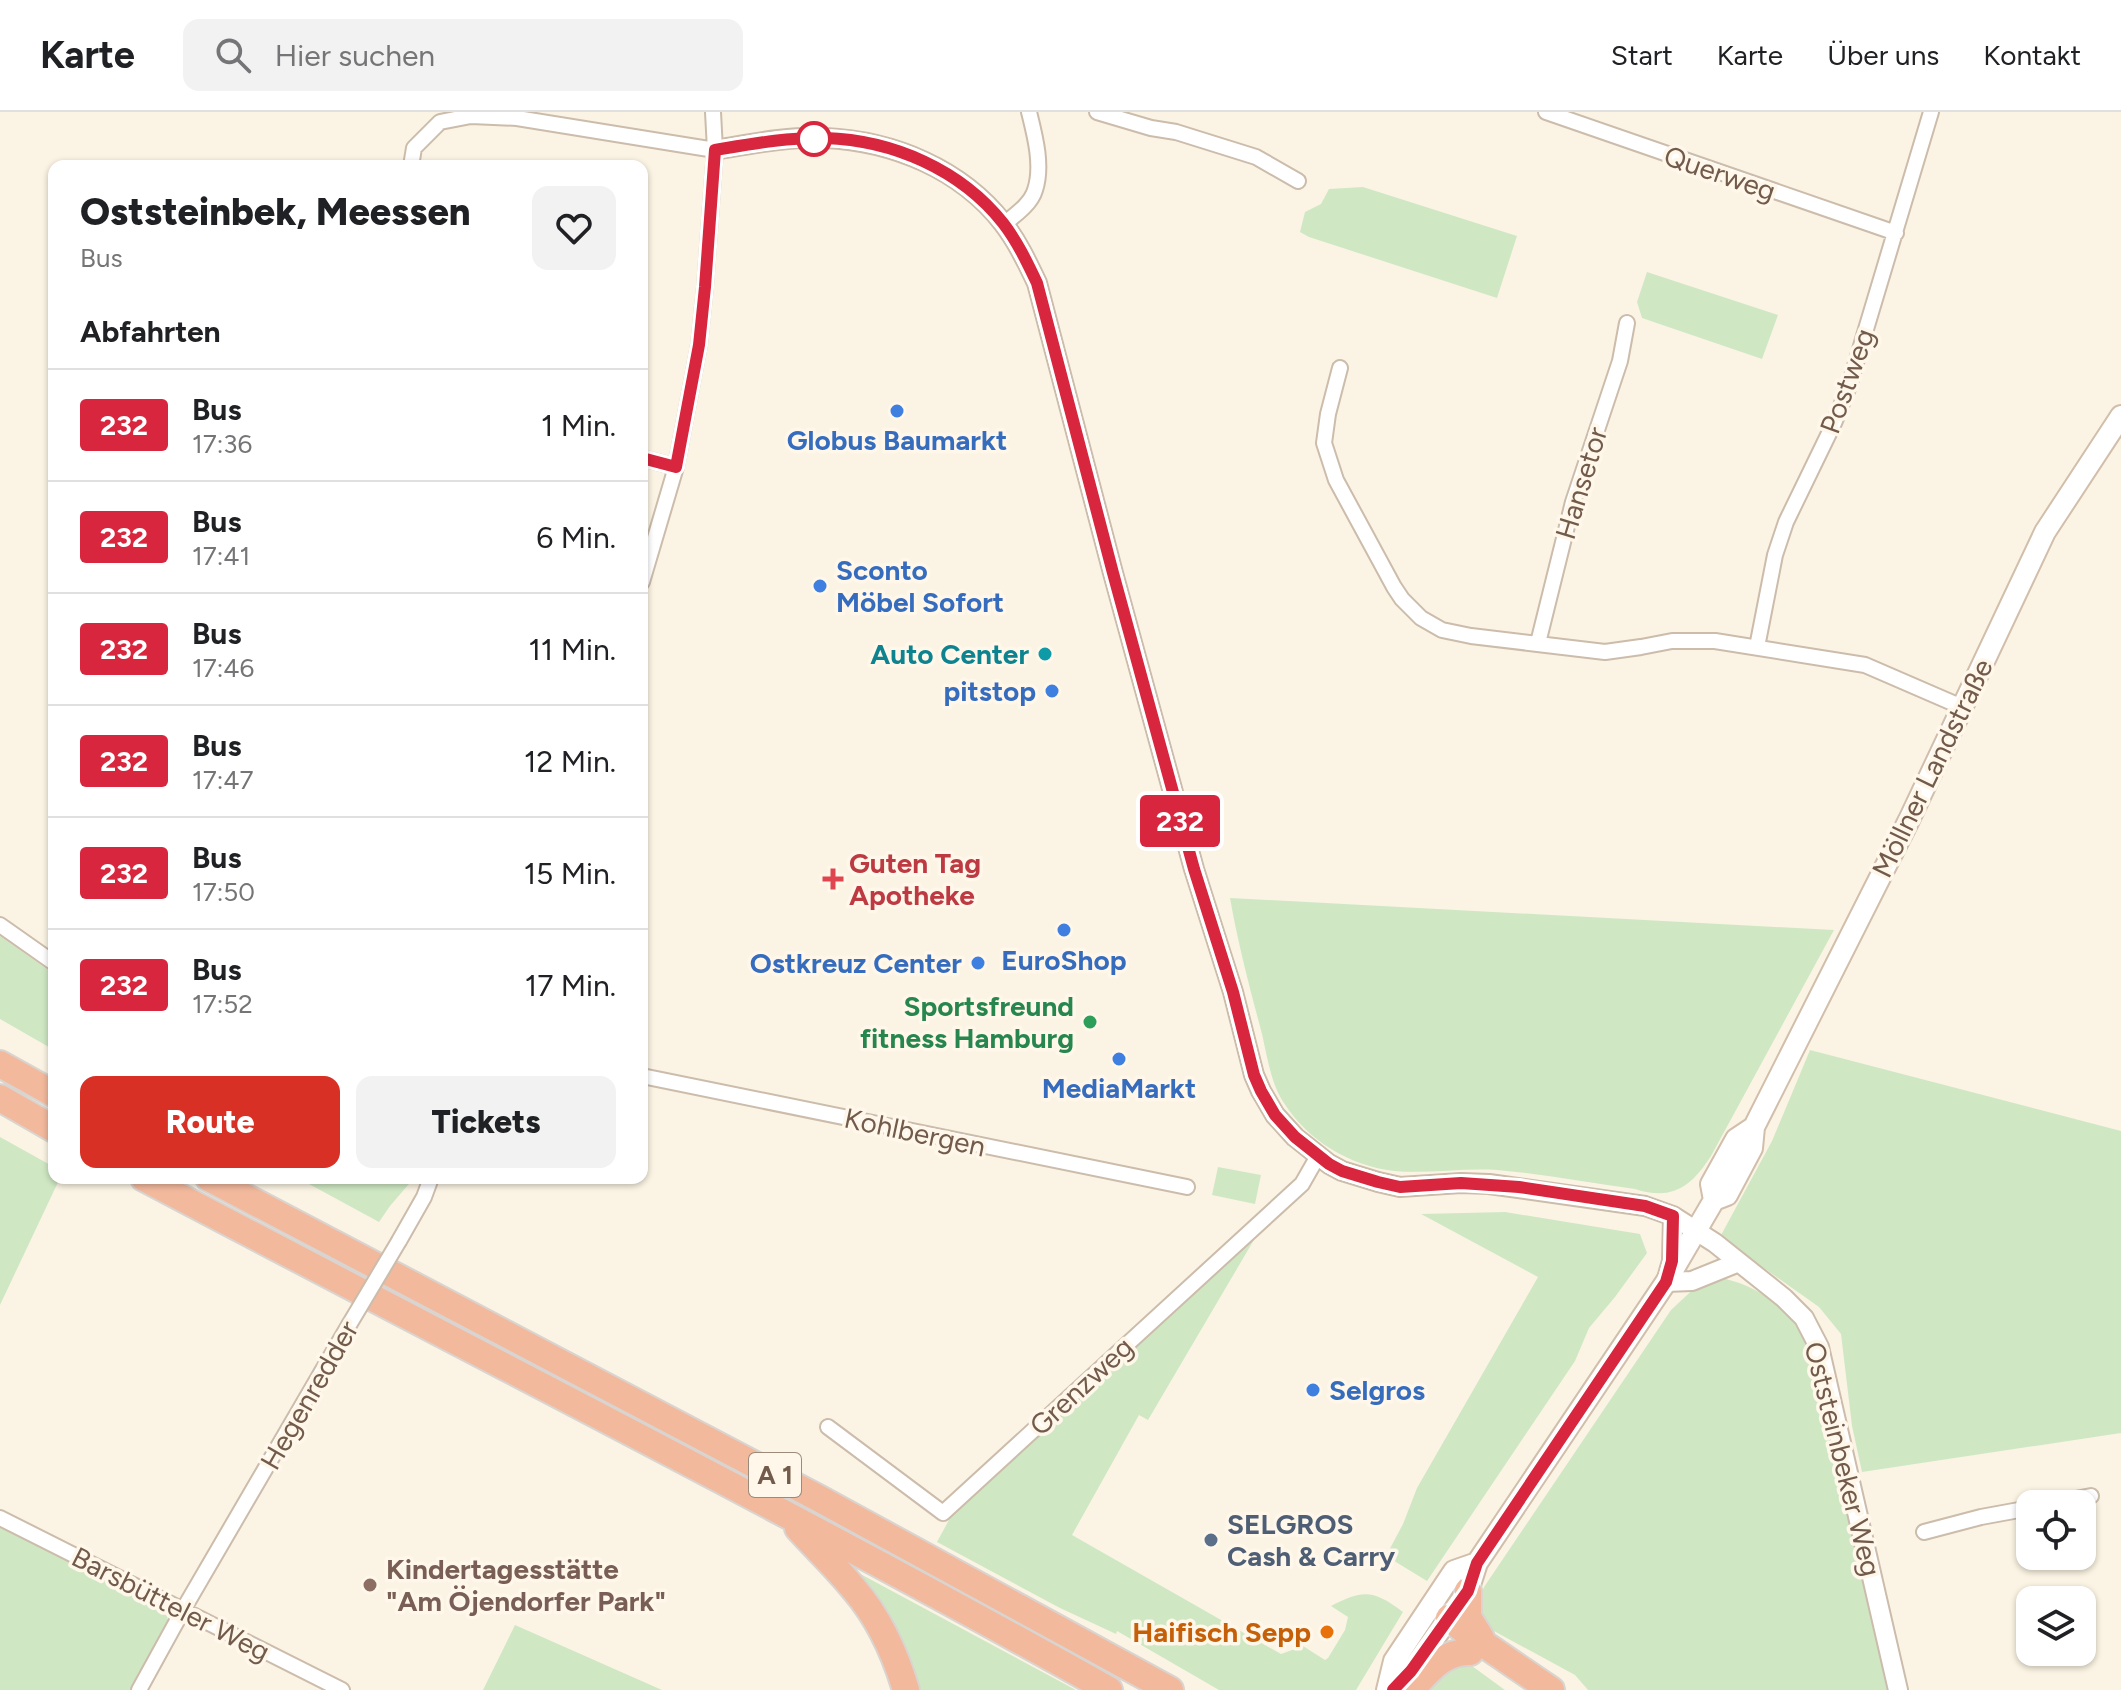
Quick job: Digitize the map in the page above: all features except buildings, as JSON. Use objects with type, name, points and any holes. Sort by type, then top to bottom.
[{"type":"highway","points":[[0,1064],[48,1091]]},
{"type":"highway","points":[[0,1098],[48,1126]]},
{"type":"highway","name":"A 1","points":[[155,1184],[785,1513],[1109,1690]]},
{"type":"highway","name":"A 1","points":[[220,1184],[820,1499],[1170,1690]]},
{"type":"highway","points":[[785,1513],[868,1607],[892,1648],[906,1690]]},
{"type":"highway","points":[[1468,1591],[1468,1617],[1478,1648]]},
{"type":"highway","points":[[1436,1617],[1478,1648],[1524,1690]]},
{"type":"highway","points":[[1411,1690],[1443,1658],[1455,1652],[1478,1648],[1551,1690]]},
{"type":"main road","name":"Möllner Landstraße","points":[[1477,1563],[1697,1231],[1714,1200],[1711,1184],[1736,1139],[1754,1127],[1909,820],[2045,532],[2121,416]]},
{"type":"main road","points":[[1436,1617],[1468,1591],[1477,1563]]},
{"type":"main road","points":[[1390,1690],[1411,1671],[1454,1571],[1477,1563]]},
{"type":"street","points":[[648,562],[676,467],[700,330],[715,150],[713,112]]},
{"type":"street","points":[[1004,224],[1035,190],[1038,167],[1029,112]]},
{"type":"street","points":[[1097,112],[1256,157],[1298,181]]},
{"type":"street","name":"Querweg","points":[[1546,112],[1896,233]]},
{"type":"street","name":"Postweg","points":[[1757,647],[1775,555],[1786,522],[1849,386],[1931,112]]},
{"type":"street","points":[[412,160],[414,148],[440,122],[471,116],[517,118],[715,150]]},
{"type":"street","name":"Oststeinbeker Weg","points":[[715,150],[771,141],[824,138],[893,148],[946,173],[974,194],[1004,224],[1037,283],[1194,869],[1233,992],[1254,1075],[1275,1115],[1318,1156],[1342,1171],[1387,1185],[1461,1183],[1519,1187],[1645,1206],[1673,1216],[1784,1298],[1804,1318],[1819,1347],[1898,1690]]},
{"type":"street","name":"Hansetor","points":[[1538,643],[1573,502],[1620,361],[1627,323]]},
{"type":"street","points":[[1340,368],[1324,443],[1336,480],[1402,599],[1421,618],[1442,630],[1605,652],[1672,641],[1715,641],[1757,647],[1865,665],[1962,707]]},
{"type":"street","points":[[648,460],[676,467]]},
{"type":"street","points":[[0,925],[48,959]]},
{"type":"street","name":"Kohlbergen","points":[[648,1077],[1187,1187]]},
{"type":"street","name":"Grenzweg","points":[[828,1427],[943,1513],[1302,1184],[1318,1156]]},
{"type":"street","name":"Hegenredder","points":[[139,1690],[399,1241],[429,1184]]},
{"type":"street","points":[[1673,1216],[1672,1261],[1666,1282],[1692,1281],[1739,1262]]},
{"type":"street","points":[[1924,1532],[2016,1511]]},
{"type":"street","name":"Barsbütteler Weg","points":[[0,1518],[342,1690]]},
{"type":"green space","points":[[1363,187],[1517,236],[1497,298],[1300,232],[1305,212],[1321,204],[1329,189]]},
{"type":"green space","points":[[1647,272],[1778,315],[1762,359],[1642,318],[1637,302]]},
{"type":"green space","points":[[1230,898],[1834,930],[1711,1156],[1688,1183],[1679,1189],[1660,1193],[1497,1170],[1394,1171],[1361,1163],[1331,1149],[1305,1129],[1284,1103],[1276,1087],[1244,966]]},
{"type":"green space","points":[[0,936],[48,970],[48,1047],[0,1019]]},
{"type":"green space","points":[[1810,1050],[2121,1131],[2121,1433],[1862,1472],[1852,1426],[1841,1334],[1819,1307],[1720,1237],[1772,1141]]},
{"type":"green space","points":[[0,1137],[48,1164],[48,1184],[57,1184],[0,1305]]},
{"type":"green space","points":[[1218,1167],[1261,1175],[1255,1204],[1212,1195]]},
{"type":"green space","points":[[309,1184],[409,1184],[379,1222]]},
{"type":"green space","points":[[1505,1212],[1640,1234],[1647,1253],[1589,1328],[1575,1361],[1427,1581],[1386,1556],[1417,1488],[1538,1277],[1421,1214]]},
{"type":"green space","points":[[1258,1233],[1148,1420],[1139,1415],[1072,1535],[1281,1654],[1303,1646],[1325,1660],[1345,1630],[1348,1617],[1331,1606],[1360,1595],[1384,1599],[1403,1612],[1356,1690],[1219,1690],[1117,1631],[1116,1634],[1060,1608],[937,1542],[956,1507]]},
{"type":"green space","points":[[1713,1276],[1759,1292],[1781,1309],[1813,1346],[1892,1690],[1588,1690],[1575,1675],[1481,1624],[1475,1609],[1484,1587],[1671,1310],[1701,1282]]},
{"type":"green space","points":[[0,1526],[166,1610],[168,1620],[130,1690],[0,1690]]},
{"type":"green space","points":[[853,1570],[1076,1690],[914,1690]]},
{"type":"green space","points":[[515,1625],[662,1690],[483,1690]]},
{"type":"green space","points":[[1458,1664],[1472,1666],[1505,1690],[1423,1690]]},
{"type":"bus line","name":"232","points":[[648,460],[676,467],[699,345],[715,150],[771,141],[824,138],[893,148],[946,173],[974,194],[1004,224],[1037,283],[1194,869],[1233,992],[1254,1075],[1275,1115],[1295,1137],[1329,1164],[1378,1182],[1400,1187],[1461,1183],[1519,1187],[1645,1206],[1673,1216],[1672,1261],[1666,1282],[1477,1563],[1468,1591],[1411,1671],[1393,1690]]},
{"type":"place","name":"Globus Baumarkt","points":[[897,411]]},
{"type":"place","name":"Sconto Möbel Sofort","points":[[820,586]]},
{"type":"place","name":"Auto Center","points":[[1045,654]]},
{"type":"place","name":"pitstop","points":[[1052,691]]},
{"type":"place","name":"Guten Tag Apotheke","points":[[833,879]]},
{"type":"place","name":"EuroShop","points":[[1064,930]]},
{"type":"place","name":"Ostkreuz Center","points":[[978,963]]},
{"type":"place","name":"Sportsfreund fitness Hamburg","points":[[1090,1022]]},
{"type":"place","name":"MediaMarkt","points":[[1119,1059]]},
{"type":"place","name":"Selgros","points":[[1313,1390]]},
{"type":"place","name":"SELGROS Cash & Carry","points":[[1211,1540]]},
{"type":"place","name":"Kindertagesstätte \"Am Öjendorfer Park\"","points":[[370,1585]]},
{"type":"place","name":"Haifisch Sepp","points":[[1327,1632]]}]
